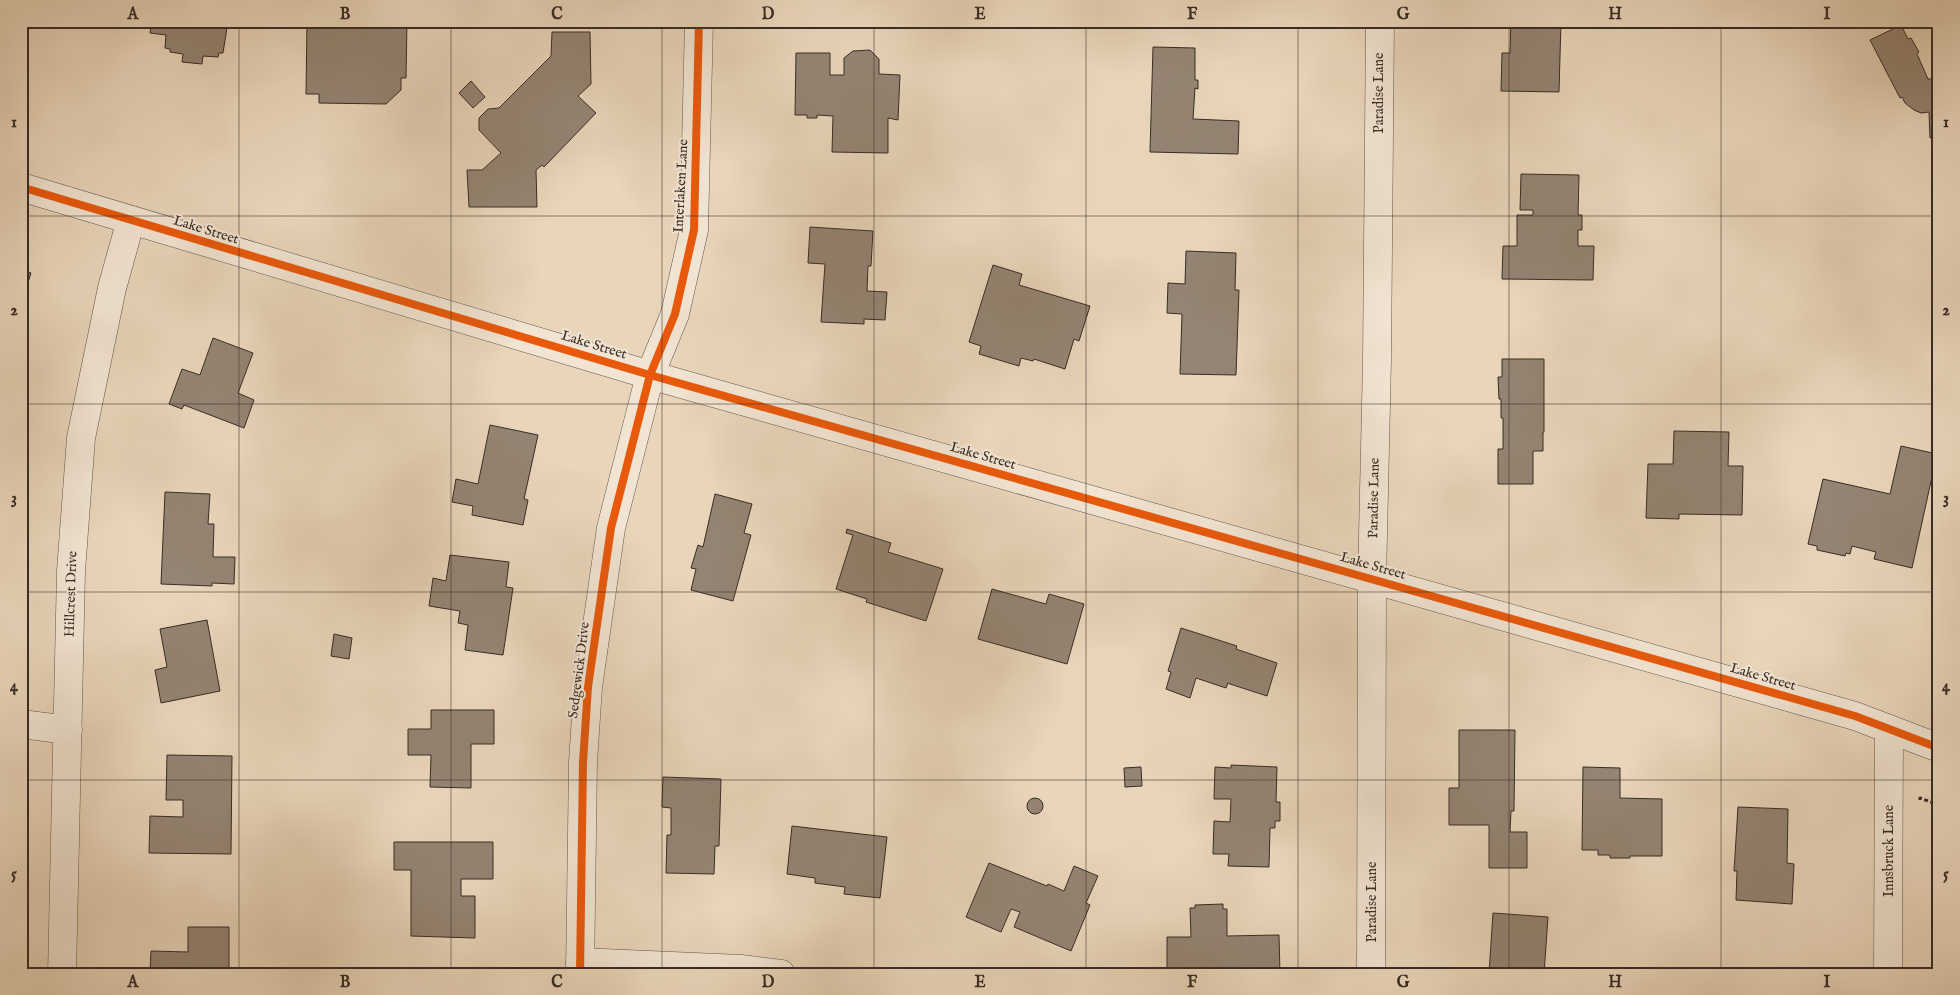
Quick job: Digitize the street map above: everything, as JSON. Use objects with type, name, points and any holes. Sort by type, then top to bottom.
[{"type":"street","name":"Interlaken Lane","points":[[650,375],[675,314],[694,230],[699,21]]},
{"type":"street","name":"Paradise Lane","points":[[1371,974],[1372,579],[1377,360],[1380,21]]},
{"type":"street","name":"Lake Street","points":[[21,187],[650,375],[1855,716],[1939,748]]},
{"type":"street","name":"Hillcrest Drive","points":[[62,974],[71,571],[81,438],[112,288],[131,220]]},
{"type":"street","name":"Sedgewick Drive","points":[[580,968],[583,762],[588,687],[611,528],[650,375]]},
{"type":"street","points":[[21,724],[68,730]]},
{"type":"street","name":"Innsbruck Lane","points":[[1888,974],[1889,729]]},
{"type":"street","points":[[580,968],[741,969],[781,974]]},
{"type":"building","points":[[152,21],[228,21],[223,53],[219,53],[218,57],[203,56],[202,64],[182,62],[183,54],[170,52],[170,49],[165,48],[166,35],[150,33]]},
{"type":"building","points":[[307,21],[407,21],[406,78],[401,78],[401,90],[386,104],[319,103],[319,94],[306,94]]},
{"type":"building","points":[[1511,21],[1561,21],[1559,92],[1501,91],[1502,53],[1510,53]]},
{"type":"building","points":[[1901,25],[1908,39],[1911,38],[1919,52],[1917,54],[1928,79],[1939,79],[1939,137],[1930,138],[1929,112],[1921,113],[1914,110],[1905,103],[1902,97],[1900,98],[1870,40]]},
{"type":"building","points":[[552,32],[590,32],[591,84],[578,96],[596,113],[544,167],[542,165],[536,170],[537,207],[469,207],[467,170],[482,170],[501,153],[479,130],[479,118],[488,109],[499,108],[551,56]]},
{"type":"building","points":[[1153,47],[1195,48],[1195,80],[1198,80],[1198,89],[1195,88],[1193,119],[1239,121],[1238,154],[1150,152]]},
{"type":"building","points":[[870,50],[879,59],[879,74],[900,75],[898,120],[888,118],[888,153],[832,152],[833,116],[817,115],[817,118],[807,118],[807,115],[795,115],[796,53],[830,53],[830,75],[844,75],[844,58],[853,51]]},
{"type":"building","points":[[471,81],[485,97],[473,108],[459,93]]},
{"type":"building","points":[[1521,174],[1579,175],[1578,215],[1582,215],[1582,230],[1578,230],[1578,246],[1594,246],[1593,280],[1502,279],[1503,246],[1517,246],[1517,215],[1533,215],[1533,210],[1520,210]]},
{"type":"building","points":[[810,227],[873,231],[867,291],[887,292],[885,320],[864,319],[864,324],[821,322],[825,264],[808,263]]},
{"type":"building","points":[[1186,251],[1236,253],[1235,290],[1239,290],[1236,375],[1180,374],[1182,314],[1167,313],[1168,283],[1185,284]]},
{"type":"building","points":[[993,265],[1022,274],[1019,285],[1090,306],[1079,341],[1074,339],[1065,369],[1034,359],[1033,361],[1021,358],[1019,366],[979,354],[981,346],[969,342]]},
{"type":"building","points":[[24,271],[31,273],[21,305],[21,273]]},
{"type":"building","points":[[213,338],[253,353],[238,393],[254,400],[244,428],[184,405],[182,409],[169,404],[182,369],[200,375]]},
{"type":"building","points":[[1502,359],[1544,359],[1543,451],[1533,451],[1533,484],[1498,484],[1498,449],[1503,449],[1503,418],[1501,418],[1498,377],[1502,377]]},
{"type":"building","points":[[490,425],[538,435],[524,499],[528,500],[523,525],[472,515],[473,506],[452,502],[456,479],[478,484]]},
{"type":"building","points":[[1674,431],[1729,432],[1728,466],[1743,466],[1742,515],[1679,514],[1679,519],[1646,518],[1648,464],[1673,464]]},
{"type":"building","points":[[1901,446],[1937,454],[1912,568],[1874,559],[1876,552],[1852,546],[1850,554],[1846,553],[1845,556],[1817,550],[1817,546],[1808,544],[1823,479],[1890,494]]},
{"type":"building","points":[[165,492],[210,494],[208,524],[214,524],[213,557],[235,557],[234,584],[212,583],[212,586],[161,584]]},
{"type":"building","points":[[715,494],[752,504],[744,533],[751,535],[733,601],[691,590],[696,569],[691,568],[698,545],[703,547]]},
{"type":"building","points":[[847,529],[891,543],[888,552],[943,569],[926,621],[866,602],[867,599],[836,589],[853,535],[846,533]]},
{"type":"building","points":[[450,555],[509,562],[506,587],[513,588],[503,655],[465,650],[468,625],[458,623],[460,611],[429,606],[433,578],[446,581]]},
{"type":"building","points":[[992,589],[1046,604],[1049,594],[1084,604],[1067,664],[978,639]]},
{"type":"building","points":[[207,620],[220,691],[161,703],[155,670],[167,667],[160,629]]},
{"type":"building","points":[[1181,628],[1237,646],[1236,649],[1277,663],[1267,696],[1228,683],[1226,688],[1196,678],[1190,698],[1166,689],[1171,672],[1168,671]]},
{"type":"building","points":[[334,634],[352,638],[349,659],[331,656]]},
{"type":"building","points":[[431,710],[494,710],[494,744],[471,744],[471,788],[430,787],[431,755],[408,755],[408,729],[431,729]]},
{"type":"building","points":[[1459,730],[1515,730],[1514,811],[1511,811],[1510,832],[1527,832],[1527,868],[1489,868],[1489,825],[1449,825],[1449,788],[1459,788]]},
{"type":"building","points":[[167,755],[232,756],[231,854],[149,853],[150,816],[183,817],[183,800],[166,800]]},
{"type":"building","points":[[1231,765],[1277,767],[1276,802],[1280,802],[1280,821],[1275,821],[1275,828],[1270,828],[1269,867],[1228,866],[1229,854],[1213,854],[1214,821],[1230,822],[1231,799],[1214,799],[1215,767],[1231,768]]},
{"type":"building","points":[[1141,767],[1142,786],[1125,787],[1124,768]]},
{"type":"building","points":[[1583,767],[1620,768],[1620,798],[1662,799],[1662,856],[1610,858],[1610,855],[1598,855],[1598,850],[1582,850]]},
{"type":"building","points":[[663,777],[721,779],[719,846],[715,846],[714,874],[666,873],[667,835],[671,835],[671,808],[662,807]]},
{"type":"building","points":[[1032,798],[1038,798],[1043,803],[1041,812],[1032,814],[1027,809],[1027,803]]},
{"type":"building","points":[[1738,807],[1788,809],[1787,863],[1794,864],[1792,904],[1736,900],[1737,871],[1734,871]]},
{"type":"building","points":[[792,826],[887,837],[880,898],[844,894],[845,887],[815,883],[815,878],[787,874]]},
{"type":"building","points":[[394,842],[493,842],[493,879],[461,879],[461,896],[475,896],[475,938],[411,936],[411,870],[394,870]]},
{"type":"building","points":[[989,863],[1064,891],[1074,866],[1098,876],[1086,903],[1090,905],[1071,951],[1014,927],[1020,912],[1011,909],[1001,932],[966,917]]},
{"type":"building","points":[[1223,904],[1223,909],[1227,909],[1227,936],[1279,935],[1280,974],[1167,974],[1167,937],[1191,937],[1190,908],[1195,908],[1195,905]]},
{"type":"building","points":[[1493,913],[1548,917],[1544,974],[1489,974]]},
{"type":"building","points":[[188,927],[229,927],[229,974],[150,974],[151,951],[188,952]]},
{"type":"cycle path","points":[[580,974],[583,762],[588,687],[611,528],[650,375],[675,314],[694,230],[699,21]]},
{"type":"cycle path","points":[[21,187],[650,375],[1855,716],[1939,748]]}]
